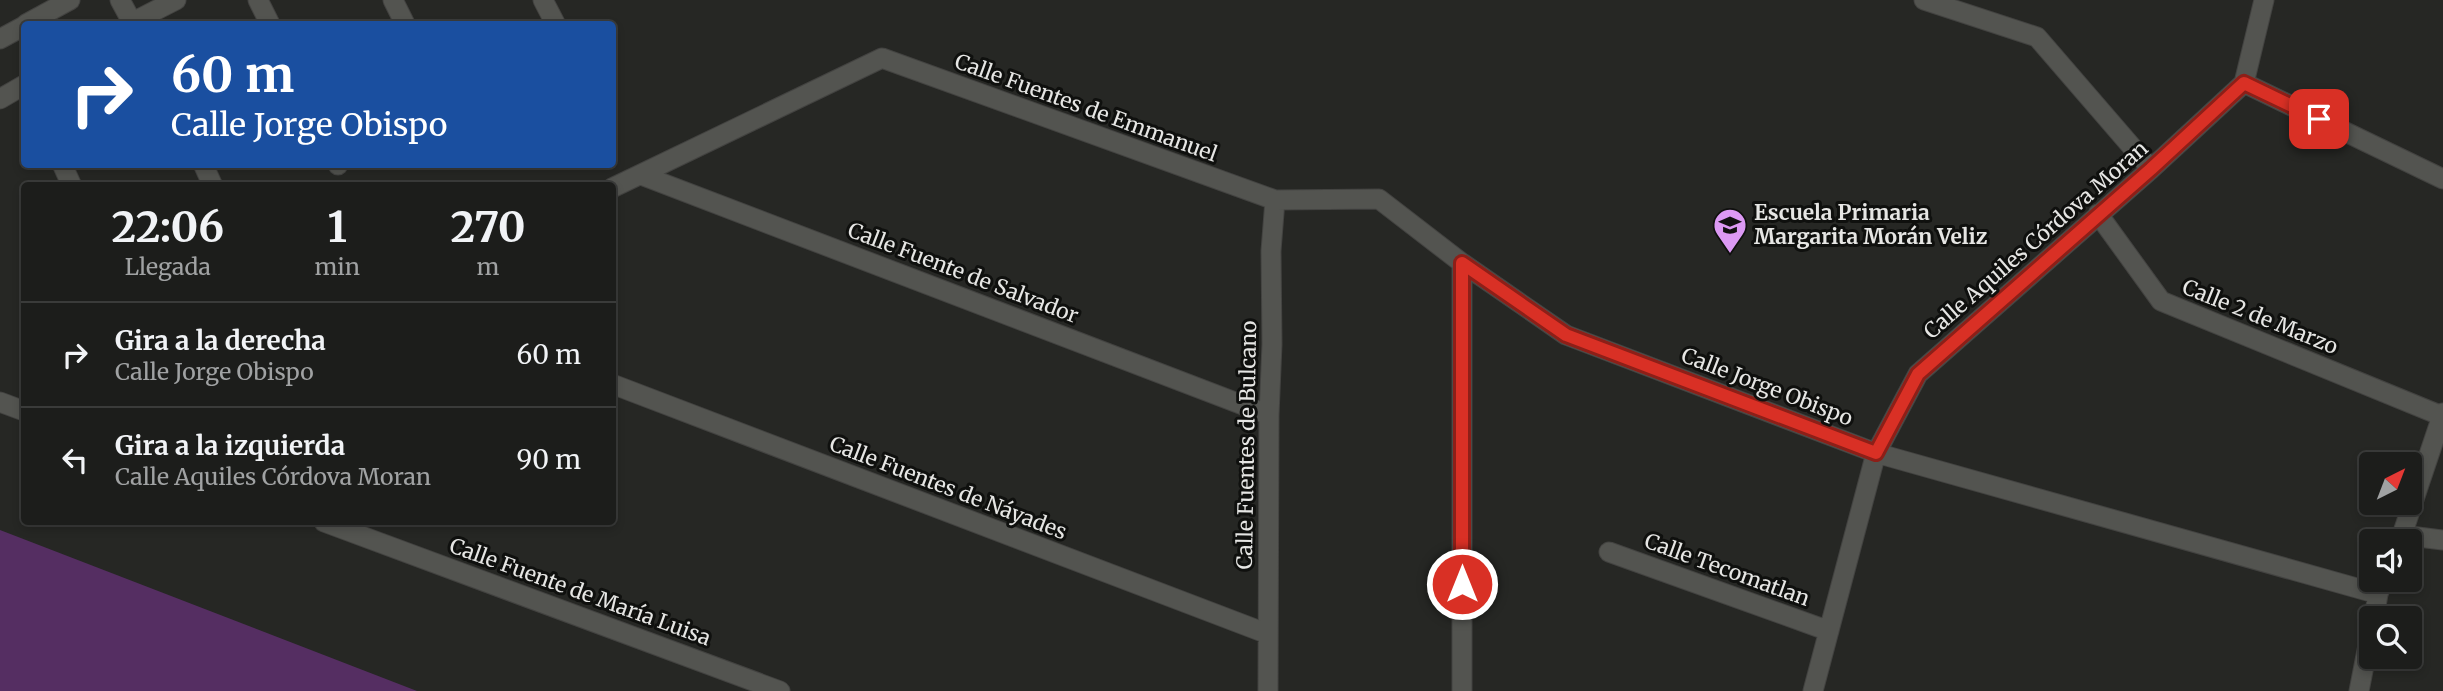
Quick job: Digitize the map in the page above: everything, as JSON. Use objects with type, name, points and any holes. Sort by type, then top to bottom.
[{"type":"street","points":[[32,21],[70,0]]},
{"type":"street","points":[[120,0],[130,21]]},
{"type":"street","points":[[137,21],[176,0]]},
{"type":"street","points":[[258,0],[268,21]]},
{"type":"street","points":[[393,0],[404,21]]},
{"type":"street","points":[[542,0],[554,21]]},
{"type":"street","points":[[1924,0],[2037,37],[2151,169]]},
{"type":"street","points":[[2264,0],[2244,83],[2443,179]]},
{"type":"street","points":[[0,39],[21,27]]},
{"type":"street","name":"Calle Fuentes de Emmanuel","points":[[641,175],[882,58],[1275,200]]},
{"type":"street","name":"Calle Aquiles Córdova Moran","points":[[1813,691],[1876,453],[1918,374],[2151,169],[2244,83]]},
{"type":"street","points":[[0,99],[21,88]]},
{"type":"street","points":[[616,186],[641,175]]},
{"type":"street","name":"Calle Fuente de Salvador","points":[[641,175],[1269,415]]},
{"type":"street","name":"Calle Jorge Obispo","points":[[1275,200],[1379,199],[1462,263],[1566,335],[1876,453],[2359,581]]},
{"type":"street","name":"Calle Fuentes de Bulcano","points":[[1268,691],[1271,251],[1275,200]]},
{"type":"street","name":"Calle 2 de Marzo","points":[[2098,214],[2161,301],[2442,415]]},
{"type":"street","points":[[1462,263],[1462,691]]},
{"type":"street","name":"Calle Fuentes de Náyades","points":[[616,386],[1268,634]]},
{"type":"street","points":[[0,402],[21,410]]},
{"type":"street","points":[[2404,529],[2442,415]]},
{"type":"street","name":"Calle Fuente de María Luisa","points":[[332,525],[780,691]]},
{"type":"street","points":[[2422,539],[2443,540]]},
{"type":"street","name":"Calle Tecomatlan","points":[[1609,552],[1829,631]]},
{"type":"street","points":[[2359,691],[2363,669]]},
{"type":"shaded area","points":[[0,530],[417,691],[0,691]]},
{"type":"place","name":"Escuela Primaria Margarita Morán Veliz","points":[[1730,255]]},
{"type":"route","points":[[1462,584],[1462,263],[1566,335],[1876,453],[1918,374],[2151,169],[2244,83],[2319,119]]}]
